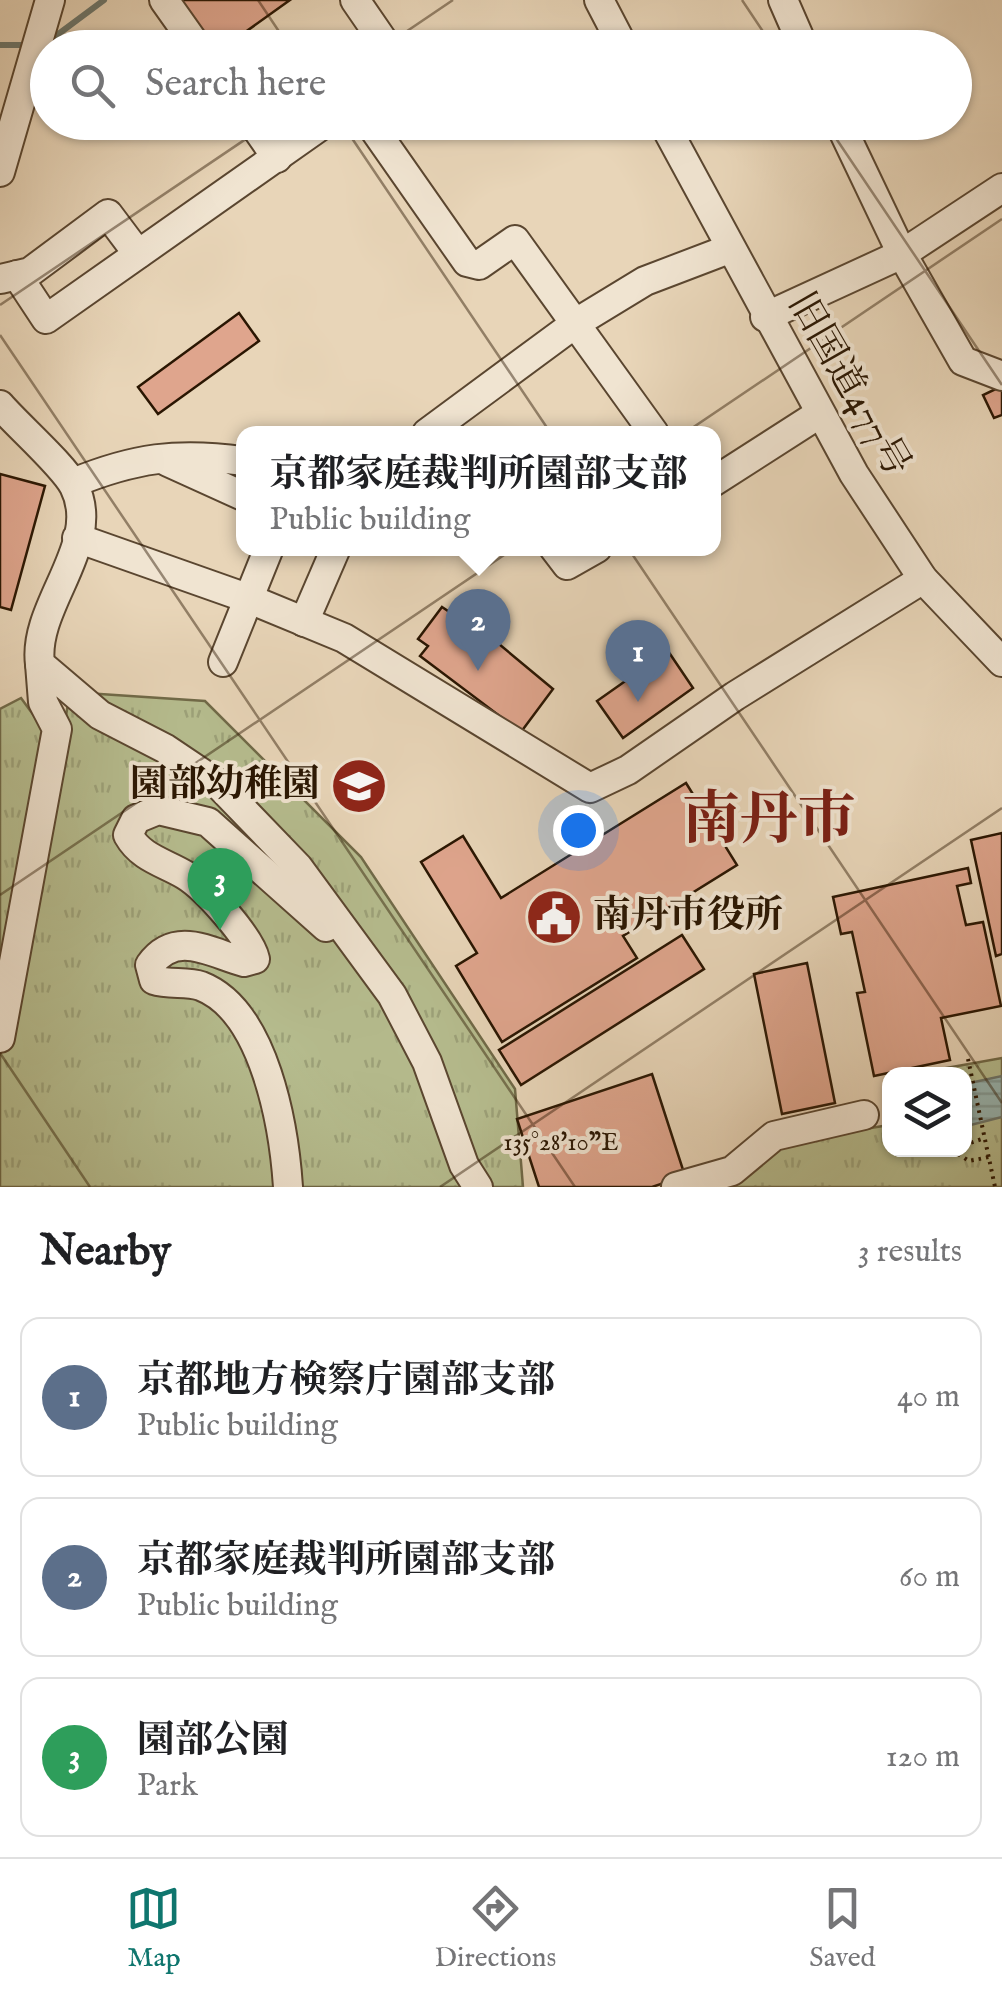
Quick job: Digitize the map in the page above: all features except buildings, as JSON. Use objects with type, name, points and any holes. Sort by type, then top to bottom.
[{"type":"street","points":[[41,30],[50,0]]},
{"type":"street","points":[[164,0],[185,30]]},
{"type":"street","points":[[355,0],[376,30]]},
{"type":"street","points":[[598,0],[614,30]]},
{"type":"street","points":[[784,0],[796,30]]},
{"type":"street","points":[[0,172],[30,69]]},
{"type":"street","points":[[264,140],[277,158]]},
{"type":"street","points":[[138,254],[108,214],[30,272],[9,277],[46,318],[277,158],[302,140]]},
{"type":"street","points":[[382,140],[467,262],[479,265],[515,240],[648,426]]},
{"type":"street","name":"旧国道477号","points":[[672,140],[819,414],[923,579],[1002,662]]},
{"type":"street","points":[[848,140],[902,254],[963,361],[1002,376]]},
{"type":"street","points":[[765,316],[902,254],[1002,188]]},
{"type":"street","points":[[438,426],[576,323],[645,281],[729,249]]},
{"type":"street","points":[[0,405],[73,483],[83,511],[78,538],[37,643],[43,702],[57,729],[0,1038]]},
{"type":"street","points":[[721,477],[819,414]]},
{"type":"street","points":[[73,483],[126,462],[158,457],[236,461]]},
{"type":"street","points":[[158,457],[236,493]]},
{"type":"street","points":[[78,538],[247,598],[344,638],[573,782],[590,788],[628,770],[735,696],[923,579]]},
{"type":"street","points":[[223,662],[265,556]]},
{"type":"street","points":[[304,622],[333,556]]},
{"type":"street","points":[[560,556],[567,565],[583,556]]},
{"type":"street","points":[[40,664],[100,715],[166,749],[218,784],[298,867],[401,1012],[427,1062],[464,1165],[478,1187]]},
{"type":"street","points":[[288,1187],[272,1090],[253,1038],[223,1000],[198,985],[154,980],[150,965],[158,953],[182,944],[214,950],[244,962],[255,959],[252,943],[189,878],[137,851],[128,835],[136,819],[158,810],[208,822],[326,926],[349,940]]},
{"type":"street","points":[[676,1187],[732,1171],[774,1136],[864,1115]]},
{"type":"path","points":[[968,1059],[996,1187]]},
{"type":"path","points":[[972,1142],[986,1138]]},
{"type":"path","points":[[963,1157],[969,1161],[989,1157]]},
{"type":"green space","points":[[70,692],[205,701],[361,857],[515,1089],[523,1187],[0,1187],[0,1040],[17,1003]]},
{"type":"green space","points":[[21,698],[48,735],[0,979],[0,709]]},
{"type":"green space","points":[[1002,1058],[1002,1187],[695,1187],[774,1144],[882,1126],[882,1157],[972,1157],[972,1067],[952,1067]]},
{"type":"water","points":[[1002,1076],[1002,1117],[972,1125],[972,1082]]},
{"type":"waterway","points":[[64,30],[104,0]]},
{"type":"waterway","points":[[0,45],[27,45]]},
{"type":"place","name":"京都家庭裁判所園部支部","points":[[478,671]]},
{"type":"place","name":"京都地方検察庁園部支部","points":[[638,702]]},
{"type":"place","name":"園部幼稚園","points":[[359,786]]},
{"type":"place","name":"南丹市役所","points":[[554,917]]},
{"type":"place","name":"園部公園","points":[[220,930]]},
{"type":"district","name":"南丹市","points":[[769,822]]}]
